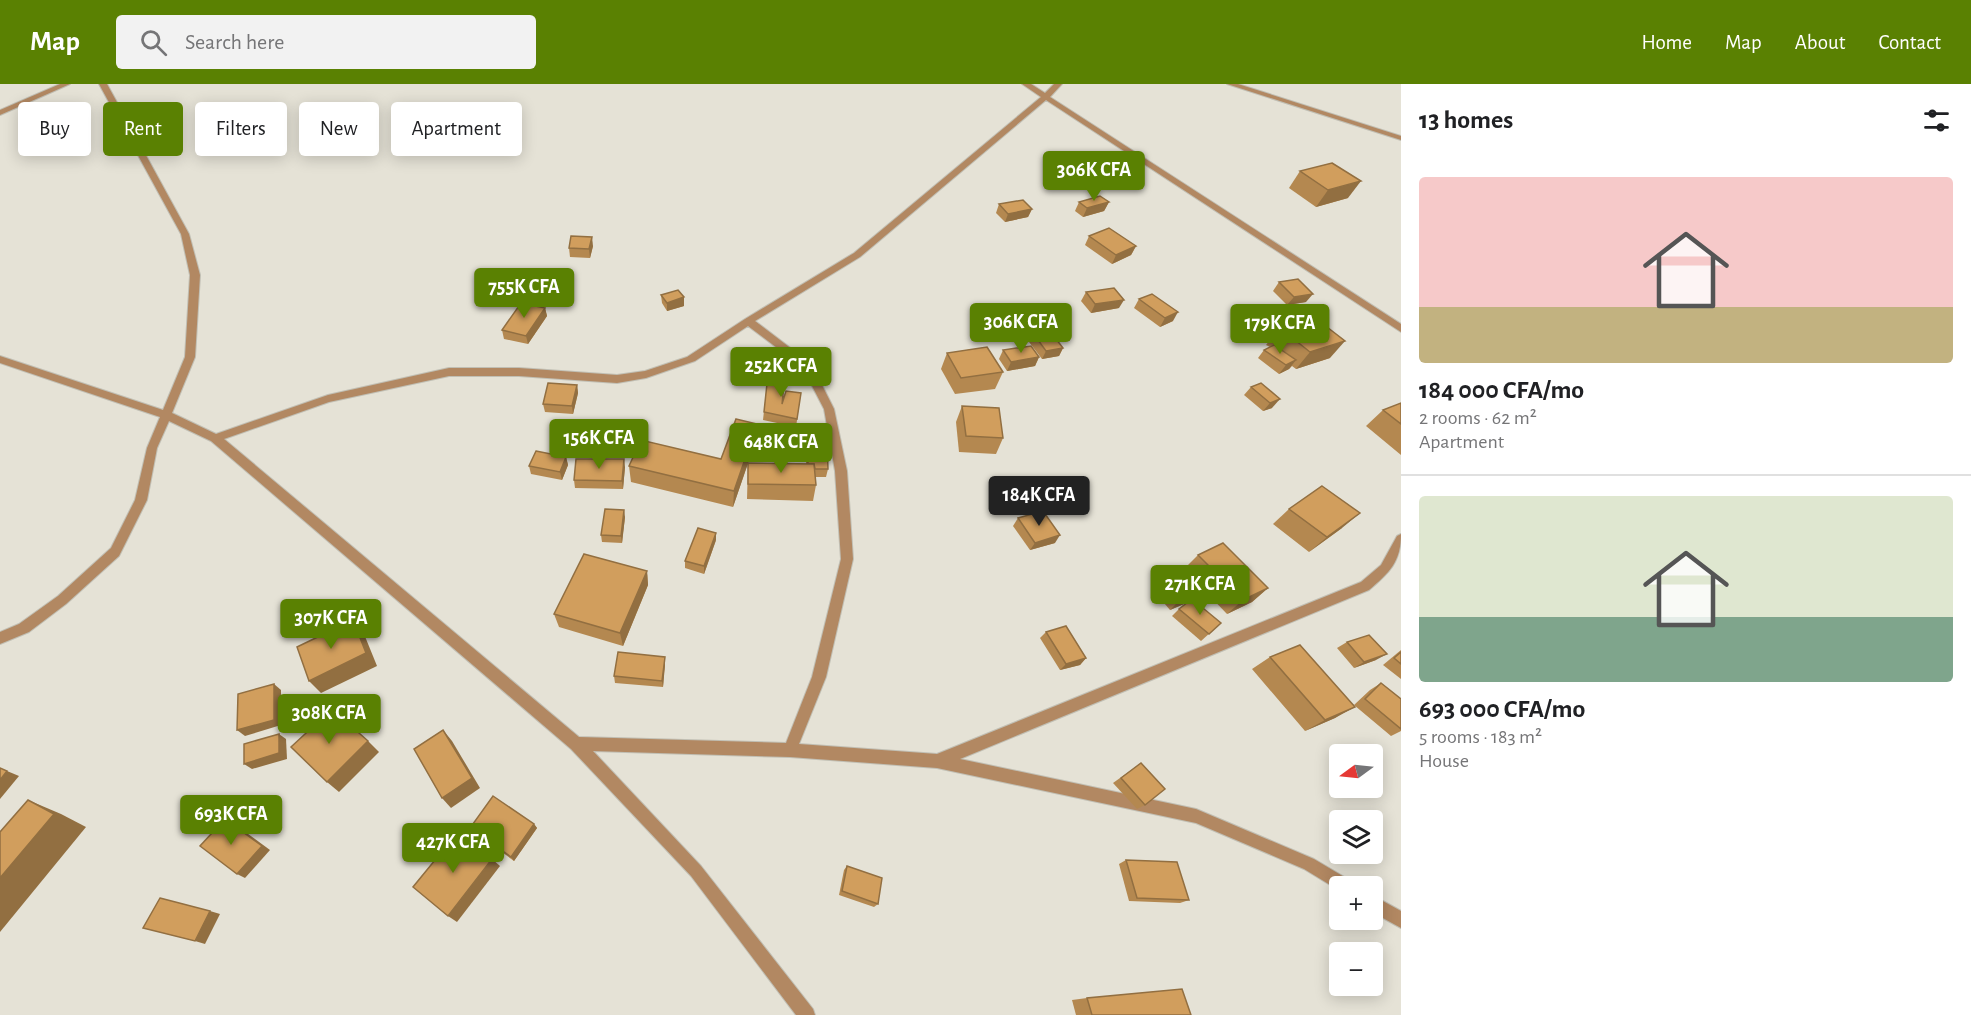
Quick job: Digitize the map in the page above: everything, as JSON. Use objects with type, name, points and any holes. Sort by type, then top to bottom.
[{"type":"street","points":[[0,114],[66,84]]},
{"type":"street","points":[[0,638],[24,628],[43,614],[115,552],[141,500],[152,448],[164,414],[190,357],[195,275],[185,234],[104,84]]},
{"type":"street","points":[[1026,84],[1401,329]]},
{"type":"street","points":[[215,438],[328,399],[449,372],[519,372],[617,380],[646,374],[691,359],[748,321],[857,255],[1046,97],[1058,84]]},
{"type":"street","points":[[1231,84],[1401,138]]},
{"type":"street","points":[[748,321],[797,358],[815,382],[829,409],[841,471],[848,559],[819,677],[790,750]]},
{"type":"street","points":[[0,359],[164,414],[215,438],[576,744],[696,871],[807,1015]]},
{"type":"street","points":[[937,761],[1365,586],[1385,569],[1401,539]]},
{"type":"street","points":[[576,744],[790,750],[937,761],[1196,816],[1309,864],[1329,876]]},
{"type":"street","points":[[1383,909],[1401,920]]},
{"type":"building","points":[[1332,163],[1361,181],[1328,190],[1300,171]]},
{"type":"building","points":[[1100,196],[1109,202],[1087,208],[1079,202]]},
{"type":"building","points":[[1023,200],[1032,209],[1008,214],[999,204]]},
{"type":"building","points":[[1109,228],[1136,246],[1116,255],[1089,236]]},
{"type":"building","points":[[571,236],[592,237],[589,249],[569,248]]},
{"type":"building","points":[[1298,279],[1313,294],[1294,297],[1279,282]]},
{"type":"building","points":[[1114,288],[1124,300],[1095,304],[1086,292]]},
{"type":"building","points":[[678,290],[684,297],[667,303],[661,295]]},
{"type":"building","points":[[1152,294],[1178,312],[1165,318],[1139,299]]},
{"type":"building","points":[[521,303],[545,308],[526,336],[502,330]]},
{"type":"building","points":[[1314,317],[1345,341],[1310,352],[1280,328]]},
{"type":"building","points":[[1046,326],[1063,348],[1046,351],[1030,329]]},
{"type":"building","points":[[1274,345],[1296,360],[1286,365],[1264,350]]},
{"type":"building","points":[[1031,346],[1039,357],[1011,362],[1003,350]]},
{"type":"building","points":[[987,347],[1003,372],[961,378],[947,353]]},
{"type":"building","points":[[768,374],[785,376],[782,404],[786,391],[801,393],[797,419],[764,412]]},
{"type":"building","points":[[548,383],[577,385],[572,406],[543,404]]},
{"type":"building","points":[[1261,383],[1280,399],[1270,403],[1251,387]]},
{"type":"building","points":[[1401,403],[1401,424],[1383,410]]},
{"type":"building","points":[[962,406],[999,408],[1003,438],[966,436]]},
{"type":"building","points":[[736,419],[757,424],[734,491],[629,466],[641,440],[721,459]]},
{"type":"building","points":[[768,431],[796,436],[792,454],[764,449]]},
{"type":"building","points":[[807,444],[827,444],[828,469],[815,469],[814,464],[808,464]]},
{"type":"building","points":[[536,451],[566,457],[560,472],[529,466]]},
{"type":"building","points":[[576,459],[624,459],[622,481],[574,480]]},
{"type":"building","points":[[748,463],[814,464],[816,485],[748,484]]},
{"type":"building","points":[[1322,486],[1360,513],[1327,537],[1289,509]]},
{"type":"building","points":[[605,509],[624,510],[621,536],[601,535]]},
{"type":"building","points":[[1043,511],[1060,535],[1035,543],[1018,518]]},
{"type":"building","points":[[698,528],[716,533],[704,566],[685,561]]},
{"type":"building","points":[[1223,543],[1268,588],[1243,600],[1198,555]]},
{"type":"building","points":[[584,554],[647,571],[620,633],[554,614]]},
{"type":"building","points":[[1174,577],[1191,597],[1177,603],[1159,582]]},
{"type":"building","points":[[1192,599],[1221,623],[1209,634],[1179,609]]},
{"type":"building","points":[[353,620],[366,653],[309,681],[297,647]]},
{"type":"building","points":[[1066,626],[1086,658],[1066,664],[1046,632]]},
{"type":"building","points":[[1369,635],[1387,654],[1364,662],[1347,642]]},
{"type":"building","points":[[1300,645],[1355,707],[1325,720],[1270,657]]},
{"type":"building","points":[[618,652],[665,657],[662,681],[614,676]]},
{"type":"building","points":[[1401,652],[1401,664],[1394,658]]},
{"type":"building","points":[[1381,683],[1401,699],[1401,729],[1365,699]]},
{"type":"building","points":[[274,684],[274,720],[237,730],[238,694]]},
{"type":"building","points":[[332,709],[368,741],[327,782],[291,747]]},
{"type":"building","points":[[443,730],[472,778],[442,798],[414,749]]},
{"type":"building","points":[[279,734],[279,753],[244,764],[244,744]]},
{"type":"building","points":[[1141,763],[1165,789],[1145,805],[1121,778]]},
{"type":"building","points":[[0,768],[7,771],[0,780]]},
{"type":"building","points":[[493,796],[534,824],[511,857],[470,828]]},
{"type":"building","points":[[28,800],[54,814],[0,878],[0,832]]},
{"type":"building","points":[[225,819],[262,846],[237,874],[200,846]]},
{"type":"building","points":[[458,832],[492,859],[448,916],[413,887]]},
{"type":"building","points":[[1126,860],[1177,862],[1189,900],[1137,898]]},
{"type":"building","points":[[847,866],[882,878],[878,904],[842,891]]},
{"type":"building","points":[[160,898],[210,911],[195,941],[143,928]]},
{"type":"building","points":[[1182,989],[1191,1015],[1092,1015],[1087,998]]}]
